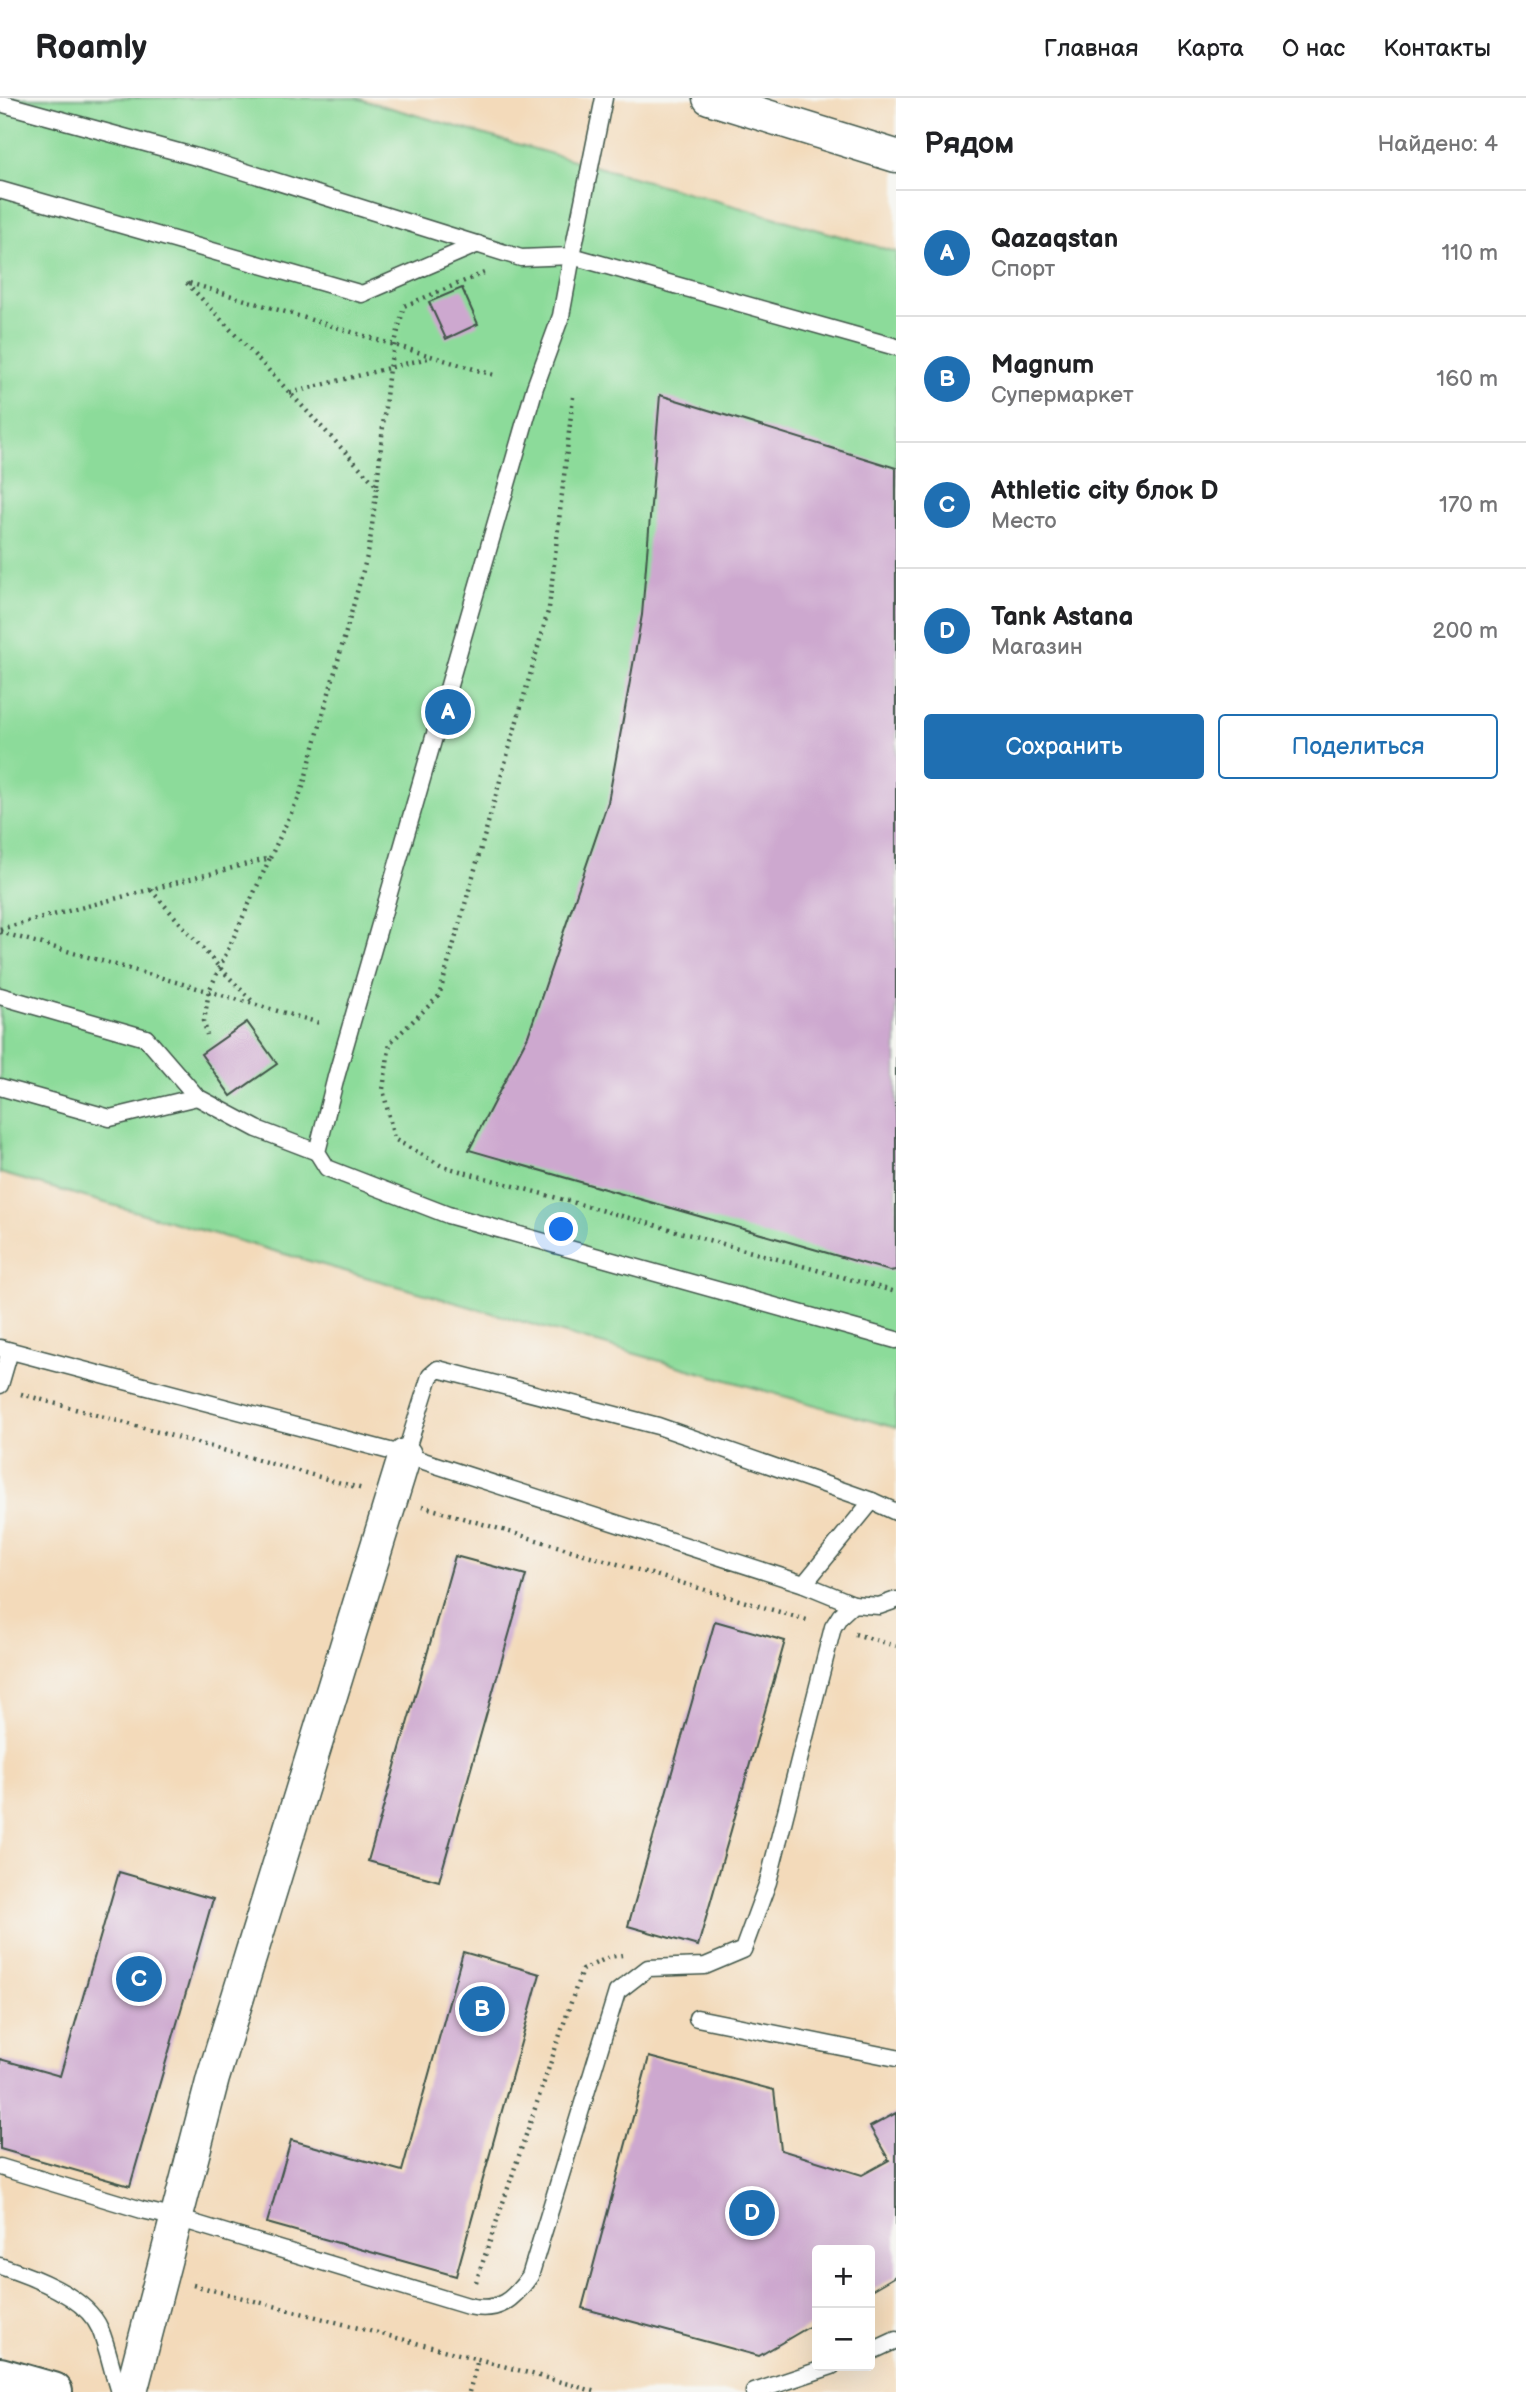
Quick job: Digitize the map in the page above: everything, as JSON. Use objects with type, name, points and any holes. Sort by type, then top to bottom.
[{"type":"street","points":[[709,98],[896,156]]},
{"type":"street","points":[[131,2392],[217,2065],[405,1455]]},
{"type":"street","points":[[0,2377],[53,2392]]},
{"type":"lane","points":[[317,1153],[339,1066],[535,387],[561,316],[604,98]]},
{"type":"lane","points":[[0,103],[211,161],[521,258],[572,256],[896,347]]},
{"type":"lane","points":[[0,190],[362,294],[478,244]]},
{"type":"lane","points":[[0,996],[146,1038],[197,1097],[257,1129],[317,1153],[327,1168],[448,1215],[896,1340]]},
{"type":"lane","points":[[0,1087],[110,1118],[197,1097]]},
{"type":"lane","points":[[7,1388],[5,1350],[405,1455],[804,1584],[853,1604],[879,1606],[896,1600]]},
{"type":"lane","points":[[405,1455],[430,1376],[438,1369],[658,1426],[872,1501],[896,1513]]},
{"type":"lane","points":[[804,1584],[872,1501]]},
{"type":"lane","points":[[0,2167],[468,2306],[484,2310],[514,2298],[530,2276],[617,1992],[648,1968],[705,1966],[743,1950],[768,1882],[833,1628],[840,1616],[853,1604]]},
{"type":"lane","points":[[697,2018],[896,2058]]},
{"type":"lane","points":[[0,2266],[32,2276],[76,2301],[99,2326],[118,2392]]},
{"type":"lane","points":[[875,2350],[896,2340]]},
{"type":"lane","points":[[754,2392],[817,2371]]},
{"type":"path","points":[[207,1035],[204,1021],[209,991],[302,790],[369,549],[388,368],[404,306],[521,258]]},
{"type":"path","points":[[377,486],[186,282],[497,376]]},
{"type":"path","points":[[290,393],[434,357]]},
{"type":"path","points":[[573,397],[550,607],[439,996],[390,1043],[383,1089],[394,1139],[442,1166],[896,1292]]},
{"type":"path","points":[[0,930],[270,858]]},
{"type":"path","points":[[151,890],[256,1005]]},
{"type":"path","points":[[0,930],[320,1023]]},
{"type":"path","points":[[7,1388],[392,1497],[896,1646]]},
{"type":"path","points":[[162,2276],[597,2392]]},
{"type":"path","points":[[469,2392],[478,2359]]},
{"type":"green space","points":[[0,98],[356,98],[896,252],[896,1428],[0,1173]]},
{"type":"building","points":[[462,288],[478,324],[446,339],[429,302]]},
{"type":"building","points":[[660,395],[896,468],[896,1270],[890,1271],[469,1150],[528,1036],[608,802],[642,615]]},
{"type":"building","points":[[247,1022],[277,1064],[231,1096],[201,1054]]},
{"type":"building","points":[[455,1556],[526,1575],[439,1881],[368,1861]]},
{"type":"building","points":[[715,1621],[785,1641],[698,1946],[628,1926]]},
{"type":"building","points":[[119,1872],[213,1899],[130,2186],[0,2149],[0,2059],[60,2076]]},
{"type":"building","points":[[463,1952],[540,1974],[456,2276],[267,2223],[291,2140],[402,2171]]},
{"type":"building","points":[[649,2057],[774,2090],[781,2150],[862,2175],[889,2160],[870,2127],[896,2113],[896,2276],[875,2288],[875,2245],[812,2245],[812,2325],[759,2356],[582,2308]]},
{"type":"place","name":"Qazaqstan","points":[[448,712]]},
{"type":"place","name":"Athletic city блок D","points":[[139,1979]]},
{"type":"place","name":"Magnum","points":[[482,2009]]},
{"type":"place","name":"Tank Astana","points":[[752,2213]]}]
